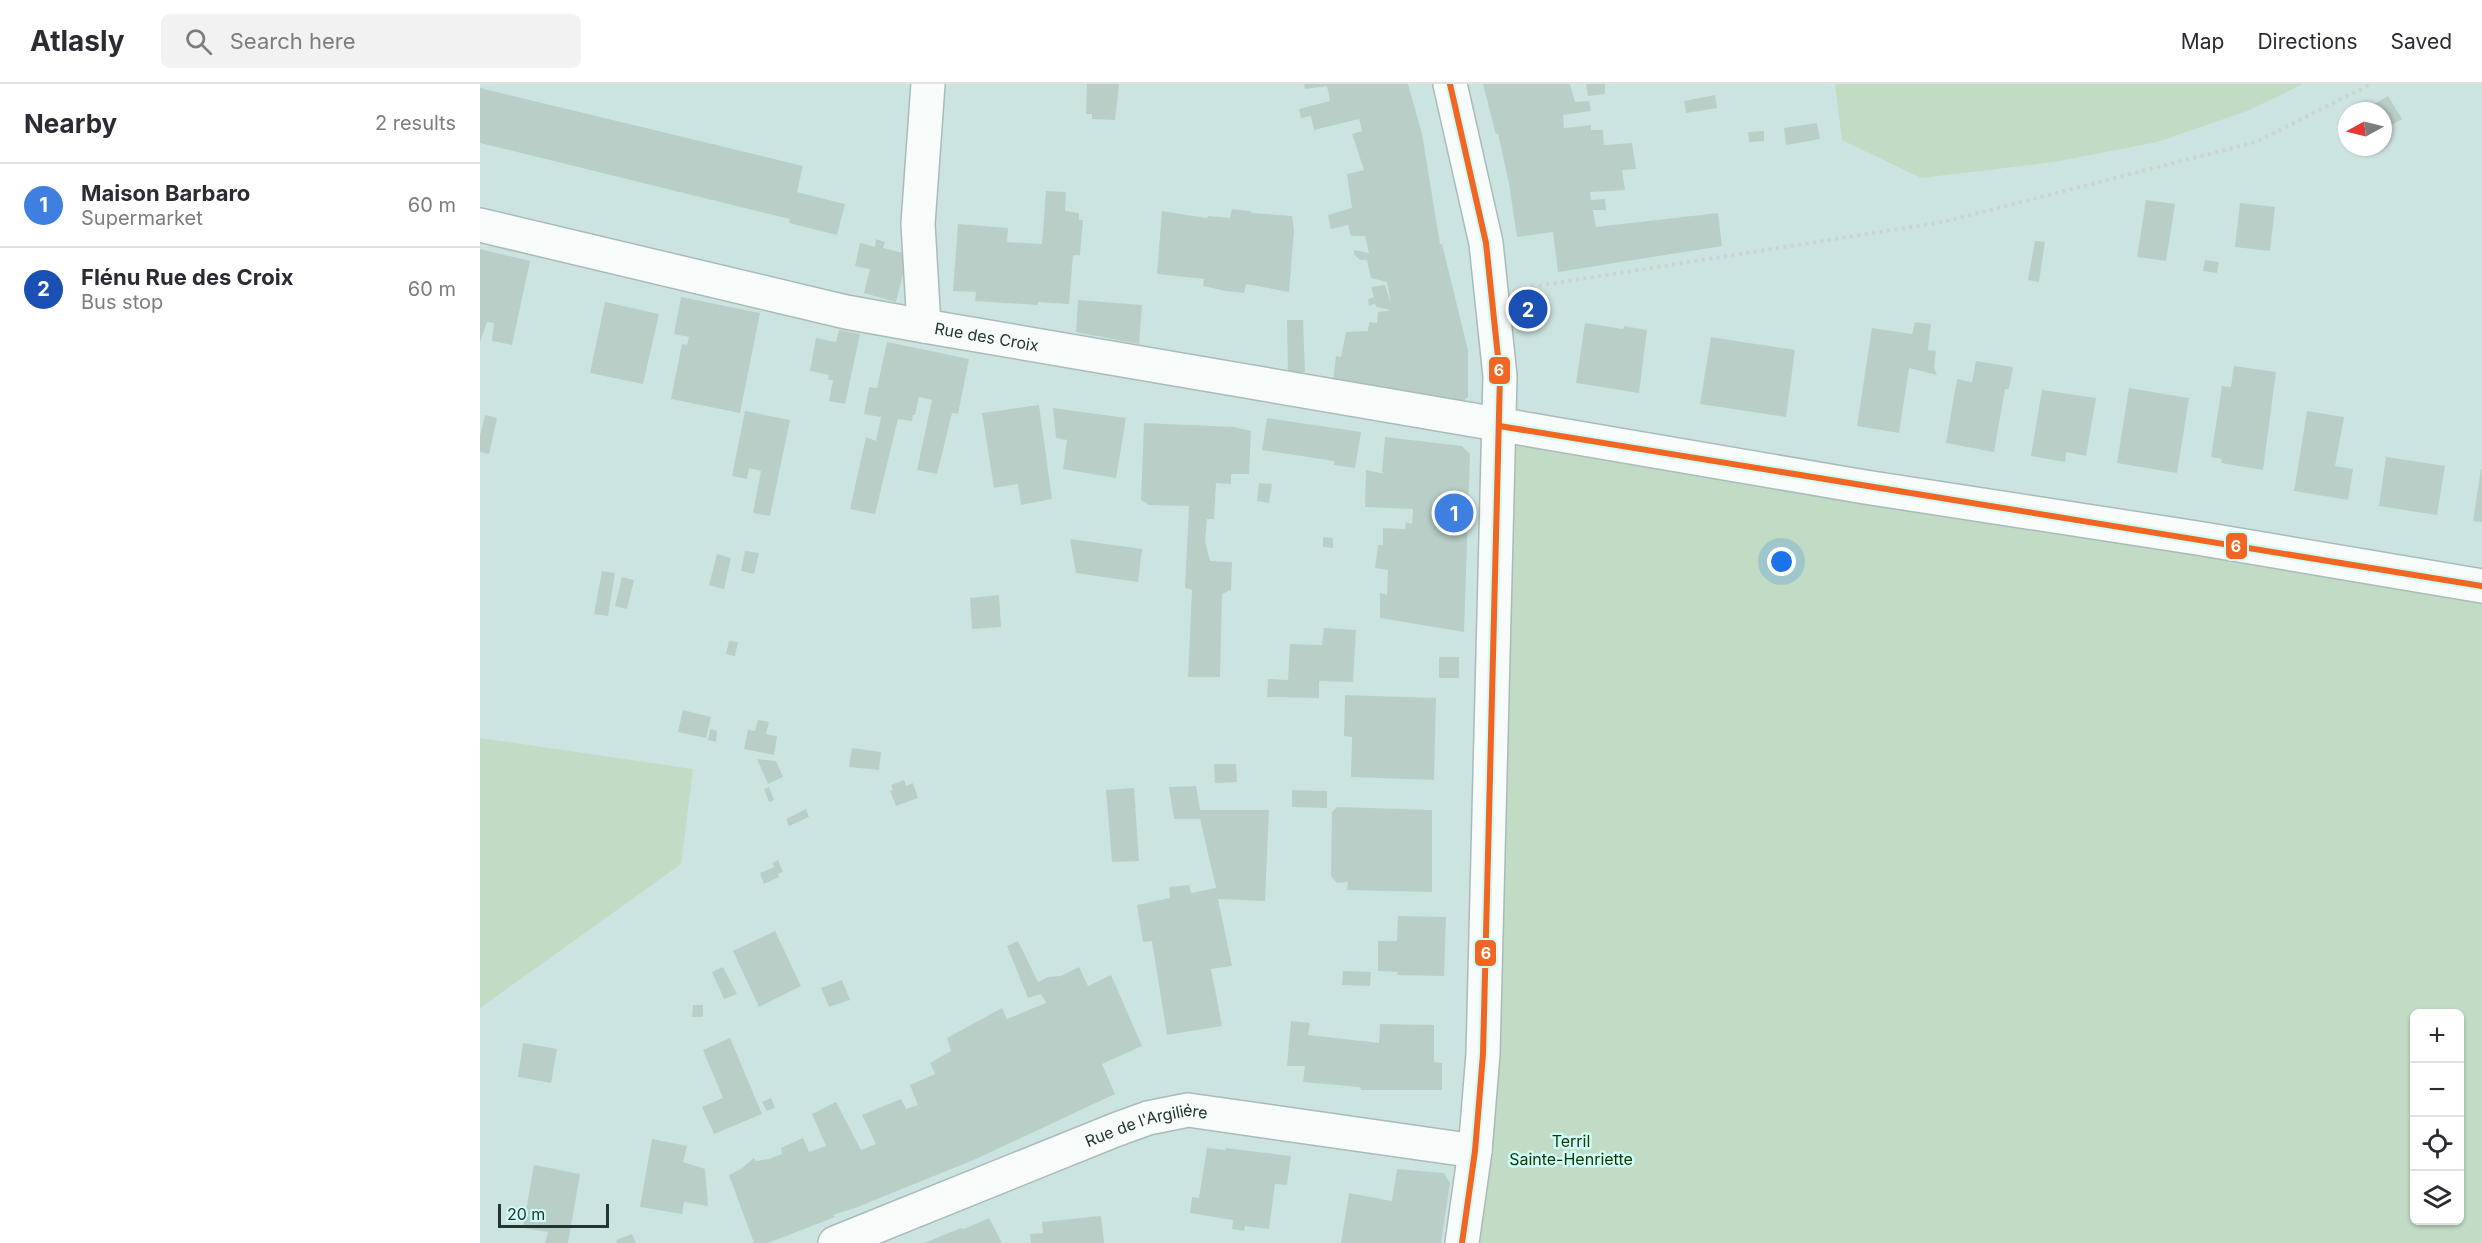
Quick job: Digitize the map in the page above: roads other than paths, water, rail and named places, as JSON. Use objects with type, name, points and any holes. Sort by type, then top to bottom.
[{"type":"street","points":[[924,326],[918,224],[928,84]]},
{"type":"street","points":[[1450,84],[1486,243],[1500,376],[1483,1054],[1475,1151],[1462,1243]]},
{"type":"street","name":"Rue des Croix","points":[[480,225],[846,312],[1499,426],[2482,586]]},
{"type":"street","name":"Rue de l'Argilière","points":[[835,1243],[1115,1130],[1171,1112],[1188,1110],[1475,1151]]},
{"type":"place","name":"Flénu Rue des Croix","points":[[1528,309]]},
{"type":"place","name":"Maison Barbaro","points":[[1454,513]]},
{"type":"park label","name":"Terril Sainte-Henriette","points":[[1571,1150]]}]
